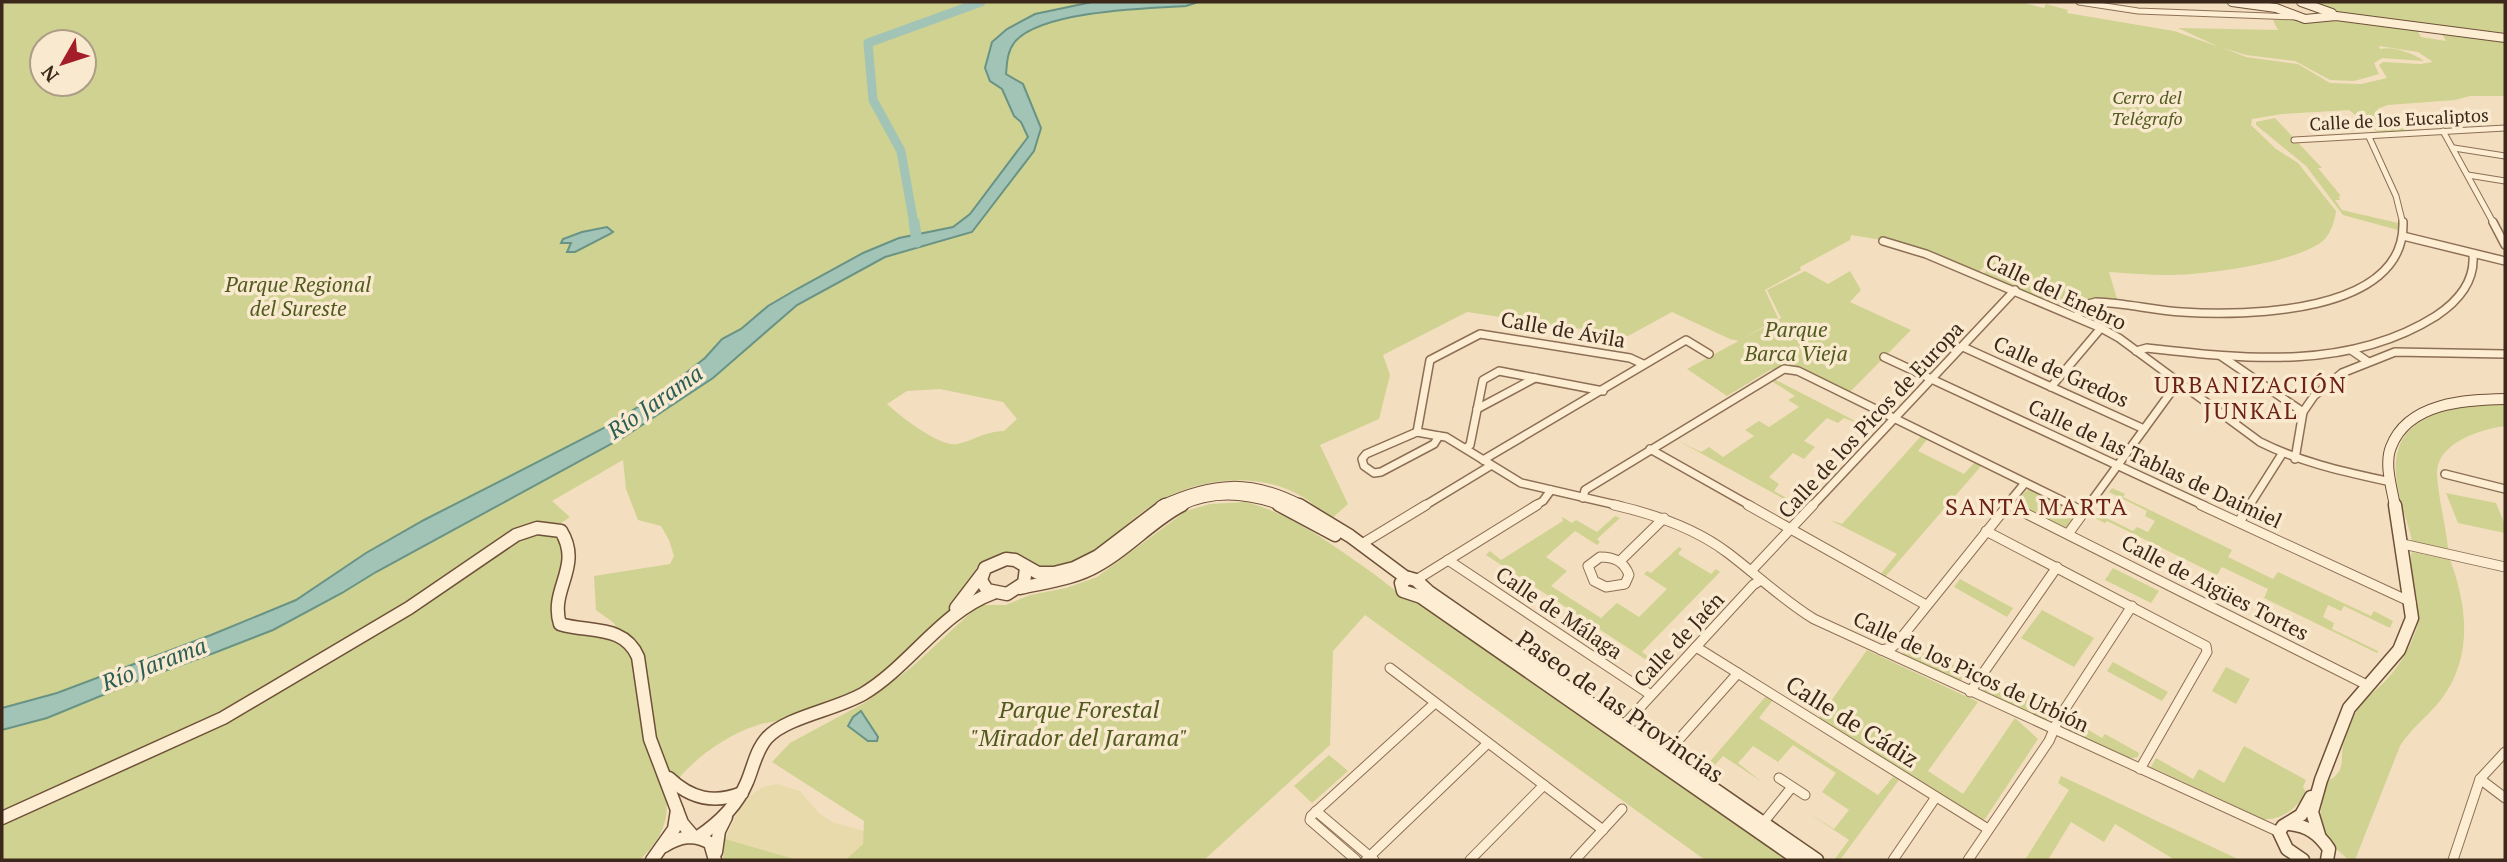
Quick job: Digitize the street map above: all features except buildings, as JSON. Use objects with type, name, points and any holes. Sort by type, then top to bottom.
[{"type":"main road","points":[[2232,2],[2281,9]]},
{"type":"main road","points":[[2249,2],[2281,9],[2296,17],[2313,19],[2319,9]]},
{"type":"main road","points":[[2301,2],[2346,17],[2505,37]]},
{"type":"main road","points":[[2332,858],[2319,835],[2312,812],[2321,780],[2349,708],[2399,650],[2412,618],[2403,544],[2391,482],[2391,447],[2409,422],[2434,408],[2467,400],[2505,399]]},
{"type":"main road","name":"Paseo de las Provincias","points":[[1026,568],[1043,574],[1073,568],[1105,552],[1163,505],[1197,491],[1217,487],[1255,488],[1280,494],[1316,513],[1800,860]]},
{"type":"main road","name":"Paseo de las Provincias","points":[[1020,588],[1055,581],[1095,567],[1112,557],[1158,517],[1184,504],[1211,496],[1242,494],[1275,501],[1309,518],[1391,574],[1412,584],[1817,860]]},
{"type":"main road","points":[[2,818],[223,719],[409,608],[508,540],[537,528],[556,529],[568,542],[570,556],[567,577],[556,611],[560,624],[615,632],[633,645],[639,665],[645,718],[682,823],[696,836],[710,843],[715,857]]},
{"type":"main road","points":[[715,857],[719,831],[742,793],[758,751],[774,732],[793,721],[835,708],[866,692],[911,657],[943,627],[969,602],[993,593],[1007,594],[1020,588],[1027,578],[1026,568],[1020,562],[1006,559],[991,564],[943,627]]},
{"type":"main road","points":[[982,574],[983,586],[993,593]]},
{"type":"main road","points":[[664,771],[684,791],[700,799],[722,800],[742,793]]},
{"type":"main road","points":[[2303,860],[2288,855],[2282,843],[2285,828],[2301,814],[2321,780]]},
{"type":"main road","points":[[652,860],[674,829],[677,804]]},
{"type":"main road","points":[[664,846],[696,836],[730,810]]},
{"type":"main road","points":[[2285,828],[2306,827],[2319,835]]},
{"type":"street","points":[[2079,2],[2138,11],[2281,9]]},
{"type":"street","name":"Calle de los Eucaliptos","points":[[2294,140],[2505,130]]},
{"type":"street","points":[[2443,131],[2505,245]]},
{"type":"street","points":[[2076,316],[2088,304],[2096,302],[2215,314],[2267,312],[2314,304],[2344,295],[2373,280],[2396,255],[2403,236],[2403,221],[2369,137]]},
{"type":"street","points":[[2454,148],[2505,156]]},
{"type":"street","points":[[2468,175],[2505,181]]},
{"type":"street","points":[[2403,236],[2505,261]]},
{"type":"street","name":"Calle del Enebro","points":[[1883,241],[1926,254],[2101,328],[2260,442],[2282,454],[2320,468],[2391,482]]},
{"type":"street","points":[[2136,351],[2147,348],[2221,355],[2287,357],[2351,350],[2382,342],[2422,326],[2456,300],[2473,272],[2473,255]]},
{"type":"street","name":"Calle de los Picos de Europa","points":[[1751,571],[2015,290]]},
{"type":"street","points":[[2051,387],[2101,328]]},
{"type":"street","name":"Calle de Ávila","points":[[1417,432],[1430,360],[1475,335],[1630,358],[1643,364]]},
{"type":"street","points":[[1360,545],[1639,370],[1643,364],[1686,340],[1709,354]]},
{"type":"street","points":[[2382,342],[2395,352],[2505,354]]},
{"type":"street","name":"Calle de Gredos","points":[[1963,347],[2144,429]]},
{"type":"street","points":[[2351,350],[2367,361]]},
{"type":"street","points":[[2295,459],[2303,412],[2327,384],[2367,361],[2394,355],[2395,352]]},
{"type":"street","points":[[2221,355],[2276,397],[2303,412]]},
{"type":"street","name":"Calle de las Tablas de Daimiel","points":[[1884,356],[2412,603]]},
{"type":"street","points":[[1466,448],[1470,445],[1483,380],[1499,371],[1603,391]]},
{"type":"street","points":[[1583,498],[1585,490],[1776,371],[1798,371],[2084,512]]},
{"type":"street","points":[[1477,409],[1536,377]]},
{"type":"street","points":[[2068,534],[2174,388],[2181,384]]},
{"type":"street","points":[[1417,432],[1366,454],[1362,459],[1364,466],[1370,472],[1381,472],[1434,444],[1439,435]]},
{"type":"street","name":"Calle de los Picos de Urbión","points":[[1417,432],[1439,435],[1466,448],[1521,483],[1664,518],[1712,543],[1751,571],[1785,601],[1814,619],[2140,769],[2285,828]]},
{"type":"street","points":[[1650,449],[1926,605]]},
{"type":"street","points":[[2239,523],[2282,454]]},
{"type":"street","points":[[2445,474],[2505,489]]},
{"type":"street","points":[[1880,650],[1891,648],[1897,643],[2025,484]]},
{"type":"street","points":[[1412,584],[1543,501],[1551,490]]},
{"type":"street","name":"Calle de Aigües Tortes","points":[[2008,504],[2367,685]]},
{"type":"street","points":[[1620,561],[1664,518]]},
{"type":"street","points":[[1986,531],[2206,646],[2207,652],[2140,769]]},
{"type":"street","points":[[2403,544],[2505,567]]},
{"type":"street","points":[[1607,557],[1620,561],[1629,575],[1625,584],[1600,584],[1590,576],[1588,566],[1595,559],[1607,557]]},
{"type":"street","name":"Calle de Málaga","points":[[1448,560],[1651,695]]},
{"type":"street","points":[[1970,692],[2057,567]]},
{"type":"street","name":"Calle de Jaén","points":[[1623,726],[1761,580]]},
{"type":"street","points":[[1968,860],[2132,606]]},
{"type":"street","points":[[1897,643],[1903,660]]},
{"type":"street","name":"Calle de Cádiz","points":[[1696,647],[1987,830]]},
{"type":"street","points":[[1390,668],[1603,830]]},
{"type":"street","points":[[1665,755],[1738,673]]},
{"type":"street","points":[[1356,860],[1310,820],[1316,811],[1435,703]]},
{"type":"street","points":[[1316,811],[1370,859],[1488,743]]},
{"type":"street","points":[[2453,860],[2480,779],[2505,751]]},
{"type":"street","points":[[1779,778],[1805,795]]},
{"type":"street","points":[[2480,779],[2505,798]]},
{"type":"street","points":[[1470,860],[1544,785]]},
{"type":"street","points":[[1763,823],[1792,787]]},
{"type":"street","points":[[1894,860],[1936,797]]},
{"type":"street","points":[[1575,860],[1622,809]]},
{"type":"shaded area","points":[[777,784],[800,791],[819,813],[832,822],[864,831],[863,844],[844,860],[798,860],[725,839],[743,801],[763,787]]},
{"type":"green space","points":[[2,2],[2020,2],[2044,8],[2046,4],[2068,10],[2067,13],[2174,31],[2219,47],[2178,28],[2278,30],[2273,20],[2334,18],[2416,28],[2421,37],[2446,41],[2441,32],[2505,40],[2505,53],[2502,53],[2505,54],[2505,96],[2470,96],[2455,100],[2388,105],[2377,109],[2406,131],[2379,133],[2349,110],[2282,114],[2252,119],[2251,125],[2276,149],[2298,163],[2336,211],[2324,240],[2294,255],[2226,270],[2168,275],[2109,272],[2118,302],[2090,301],[2076,311],[1984,275],[1987,268],[1983,267],[1979,273],[1888,241],[1851,235],[1850,240],[1765,290],[1778,318],[1739,341],[1672,312],[1628,336],[1467,312],[1383,355],[1390,375],[1379,419],[1320,445],[1348,504],[1330,520],[1309,501],[1287,489],[1244,480],[1222,481],[1200,485],[1159,501],[1098,549],[1068,564],[1042,568],[1005,556],[990,558],[978,568],[934,630],[874,682],[826,707],[745,730],[719,743],[696,761],[666,793],[666,813],[662,830],[640,860],[2,860]],"holes":[[[2379,46],[2418,52],[2433,62],[2383,62],[2379,65],[2387,78],[2361,84],[2330,83],[2298,64],[2246,57],[2223,48],[2246,55],[2295,61],[2330,80],[2354,81],[2379,74],[2374,63],[2382,58],[2424,61],[2414,55],[2390,48],[2380,49]],[[940,389],[1003,402],[1017,419],[1004,431],[949,444],[920,430],[887,404],[907,391]],[[623,460],[626,489],[638,520],[661,526],[674,556],[670,564],[594,576],[596,610],[614,623],[617,629],[594,633],[564,631],[556,628],[554,617],[564,555],[561,544],[553,534],[561,523],[570,517],[552,501]]]},
{"type":"green space","points":[[2317,2],[2505,2],[2505,33],[2342,13],[2332,11]]},
{"type":"green space","points":[[2275,118],[2322,168],[2318,168],[2341,196],[2340,200],[2335,200],[2342,210],[2398,223],[2398,230],[2343,215],[2306,166],[2256,125],[2256,122]]},
{"type":"green space","name":"Parque Barca Vieja","points":[[1805,271],[1828,284],[1850,271],[1861,290],[1850,302],[1911,330],[1849,393],[1781,368],[1770,370],[1727,396],[1687,369],[1781,318],[1767,290]]},
{"type":"green space","points":[[1772,378],[1865,426],[1844,418],[1838,423],[1827,418],[1804,441],[1815,447],[1804,459],[1793,453],[1769,477],[1779,484],[1774,491],[1805,508],[1804,510],[1675,439],[1701,452],[1709,447],[1723,457],[1754,436],[1745,430],[1759,421],[1769,427],[1799,407],[1788,400],[1795,396],[1770,380]]},
{"type":"green space","points":[[2505,403],[2505,426],[2463,439],[2453,445],[2439,462],[2437,480],[2448,548],[2442,549],[2412,541],[2396,473],[2398,452],[2405,436],[2417,424],[2450,410]]},
{"type":"green space","points":[[1922,435],[1928,438],[1918,451],[1964,474],[1975,462],[1982,465],[1885,577],[1880,575],[1897,554],[1830,520],[1842,524]]},
{"type":"green space","points":[[2112,488],[2125,494],[2123,497],[2232,550],[2228,557],[2273,579],[2278,572],[2371,616],[2374,611],[2393,621],[2390,628],[2344,606],[2341,611],[2328,605],[2323,617],[2334,623],[2332,629],[2378,651],[2377,653],[2264,598],[2268,589],[2222,567],[2217,575],[2107,521],[2105,523],[2091,516],[2094,512],[2133,531],[2137,527],[2148,532],[2155,521],[2145,516],[2147,511],[2109,492]]},
{"type":"green space","points":[[2031,489],[2077,513],[2068,527],[2064,528],[2019,506],[2017,501]]},
{"type":"green space","points":[[2446,493],[2496,503],[2505,525],[2505,533],[2458,523]]},
{"type":"green space","name":"Parque Forestal \"Mirador del Jarama\"","points":[[1245,502],[1278,513],[1323,539],[1786,860],[1705,860],[1365,615],[1333,651],[1330,745],[1204,860],[845,860],[863,844],[864,821],[772,762],[790,743],[866,702],[913,666],[979,605],[1006,605],[1030,595],[1066,588],[1097,577],[1186,511],[1210,504]]},
{"type":"green space","points":[[1615,516],[1620,518],[1597,539],[1600,542],[1597,545],[1575,531],[1546,557],[1567,571],[1551,586],[1601,618],[1617,603],[1639,617],[1667,589],[1644,574],[1647,571],[1651,573],[1679,547],[1682,549],[1678,554],[1711,574],[1716,569],[1720,572],[1642,652],[1653,660],[1651,663],[1486,555],[1490,551],[1501,560],[1563,521],[1562,517],[1572,523],[1576,520],[1597,532]]},
{"type":"green space","points":[[2412,552],[2450,560],[2461,596],[2464,632],[2462,650],[2451,685],[2400,746],[2355,860],[2349,860],[2330,842],[2325,833],[2322,806],[2328,781],[2338,773],[2342,764],[2343,745],[2355,714],[2397,667],[2415,634],[2418,608],[2411,569]]},
{"type":"green space","points":[[2113,568],[2159,591],[2151,603],[2105,580]]},
{"type":"green space","points":[[1960,579],[2013,608],[2007,617],[1954,587]]},
{"type":"green space","points":[[2042,610],[2094,638],[2074,667],[2021,638]]},
{"type":"green space","points":[[1907,644],[1937,661],[1940,658],[1968,673],[1968,678],[1957,681],[1904,656],[1902,649]]},
{"type":"green space","points":[[1867,650],[1978,702],[1928,771],[1963,794],[2015,718],[2038,739],[1985,819],[1978,819],[1819,718]]},
{"type":"green space","points":[[2113,662],[2168,692],[2162,701],[2107,671]]},
{"type":"green space","points":[[2226,667],[2250,679],[2236,704],[2212,691]]},
{"type":"green space","points":[[1984,682],[1990,682],[2019,698],[2023,692],[2055,711],[2049,719],[2043,721],[2041,717],[1983,692]]},
{"type":"green space","points":[[1766,696],[1773,700],[1759,718],[1878,795],[1893,777],[1899,780],[1840,860],[1834,860],[1849,840],[1807,812],[1834,829],[1849,810],[1822,792],[1836,773],[1793,745],[1778,762],[1753,746],[1738,763],[1762,782],[1723,756],[1712,768],[1707,765]]},
{"type":"green space","points":[[2068,718],[2102,738],[2105,734],[2139,753],[2138,757],[2127,759],[2067,731],[2064,726]]},
{"type":"green space","points":[[2244,746],[2306,780],[2303,787],[2306,792],[2289,812],[2277,818],[2263,819],[2151,767],[2156,758],[2193,779],[2199,769],[2224,783]]},
{"type":"green space","points":[[1329,755],[1348,771],[1312,803],[1294,786]]},
{"type":"green space","points":[[2061,776],[2240,860],[2175,860],[2115,824],[2104,842],[2071,822],[2048,860],[2025,860],[2069,790],[2058,783]]},
{"type":"green space","points":[[725,839],[798,860],[723,860]]},
{"type":"water","name":"Río Jarama","points":[[1092,2],[1198,2],[1186,6],[1121,10],[1069,18],[1027,32],[1014,43],[1006,74],[1023,84],[1041,128],[1034,151],[972,232],[885,257],[797,305],[713,378],[624,437],[273,630],[47,718],[2,730],[2,708],[57,693],[296,600],[366,553],[424,520],[602,429],[659,394],[705,358],[722,339],[741,329],[768,306],[797,289],[863,253],[899,238],[953,227],[970,214],[1028,137],[1021,122],[1014,116],[1002,89],[990,81],[985,68],[992,42],[1007,29],[1035,14]]},
{"type":"water","points":[[607,227],[613,232],[575,252],[567,252],[571,243],[561,243],[563,239],[582,232]]},
{"type":"water","points":[[861,711],[878,737],[877,741],[868,741],[848,726],[853,717]]},
{"type":"waterway","points":[[914,224],[901,151],[873,100],[868,43],[981,2]]},
{"type":"waterway","points":[[914,222],[917,242]]},
{"type":"district","name":"URBANIZACIÓN JUNKAL","points":[[2251,398]]},
{"type":"district","name":"SANTA MARTA","points":[[2037,507]]},
{"type":"park label","name":"Cerro del Telégrafo","points":[[2147,108]]},
{"type":"park label","name":"Parque Regional del Sureste","points":[[298,297]]}]
